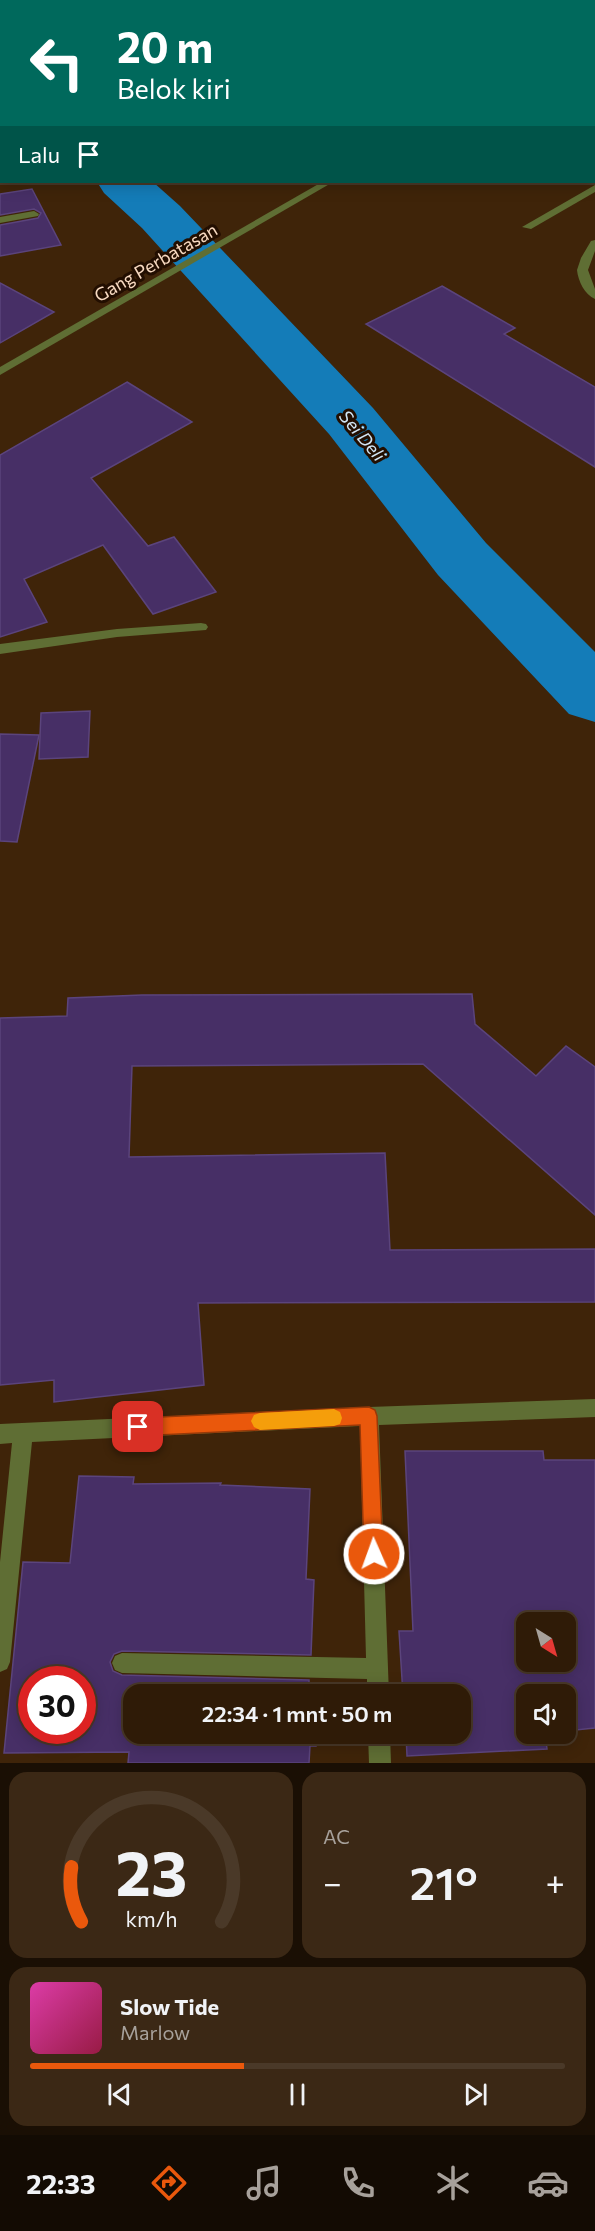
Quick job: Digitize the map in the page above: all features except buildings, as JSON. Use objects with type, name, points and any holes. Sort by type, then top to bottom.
[{"type":"street","name":"Gang Perbatasan","points":[[0,372],[326,183]]},
{"type":"street","points":[[527,227],[595,188]]},
{"type":"street","points":[[0,220],[34,214]]},
{"type":"street","points":[[595,243],[582,266],[583,283],[595,296]]},
{"type":"street","points":[[0,649],[117,633],[201,627]]},
{"type":"street","points":[[0,1434],[369,1416],[595,1408]]},
{"type":"street","points":[[369,1416],[378,1684]]},
{"type":"street","points":[[0,1662],[23,1432]]},
{"type":"street","points":[[122,1663],[378,1669]]},
{"type":"street","points":[[379,1744],[380,1763]]},
{"type":"waterway","name":"Sei Deli","points":[[124,183],[161,217],[351,421],[462,559],[595,696]]},
{"type":"slow traffic","points":[[260,1421],[334,1418]]},
{"type":"route","points":[[138,1427],[369,1416],[374,1554]]}]
